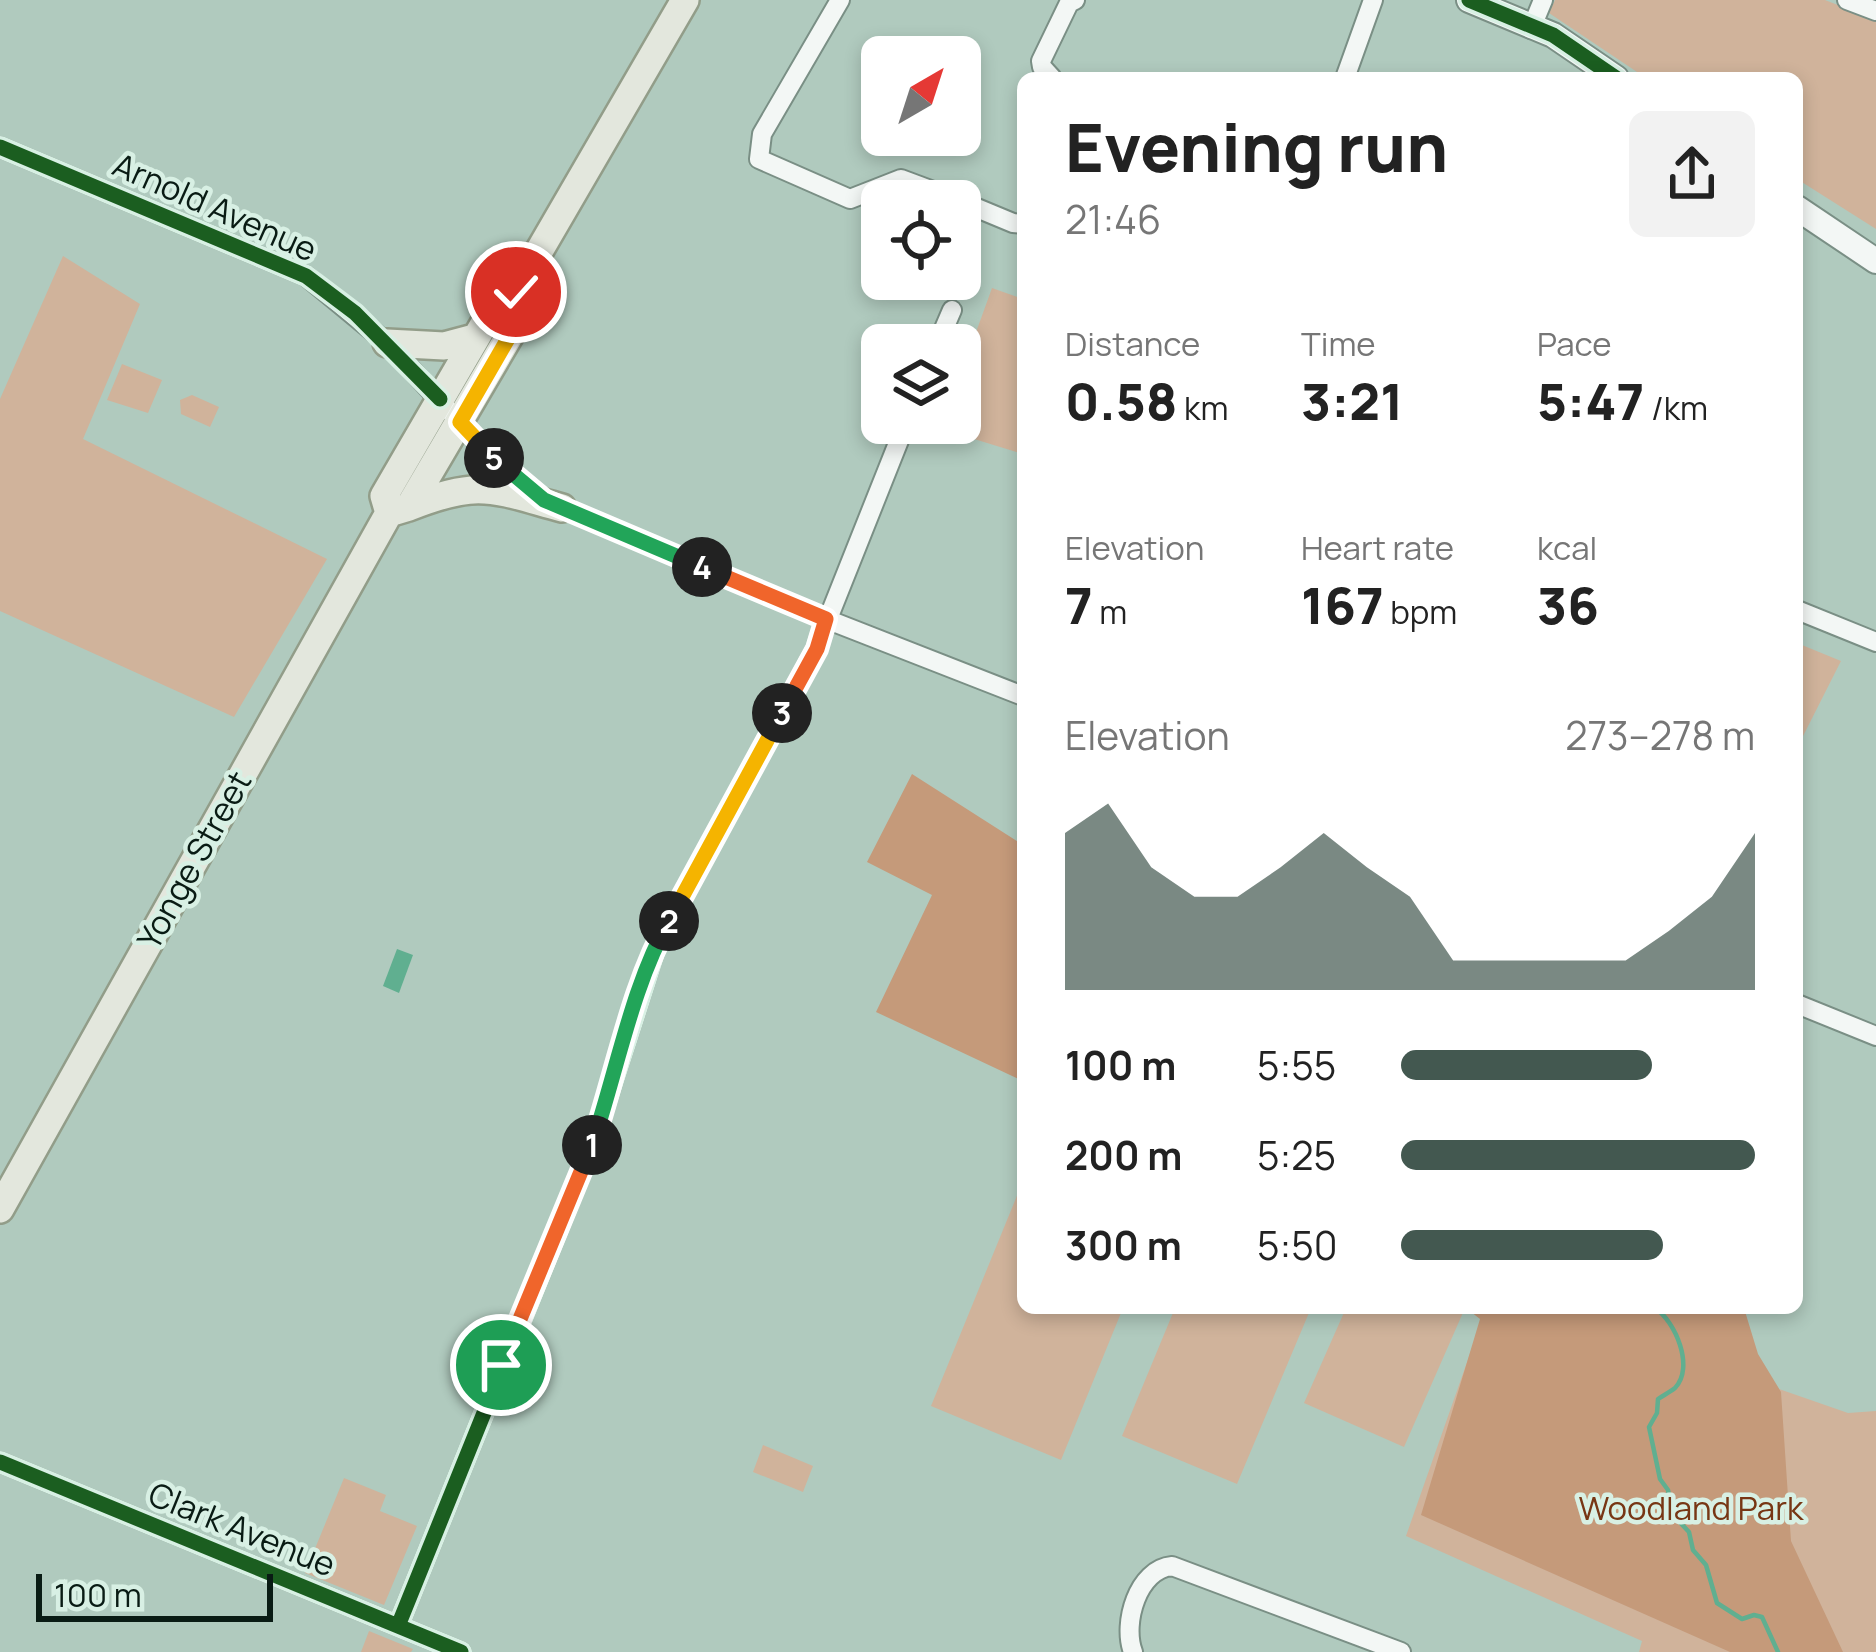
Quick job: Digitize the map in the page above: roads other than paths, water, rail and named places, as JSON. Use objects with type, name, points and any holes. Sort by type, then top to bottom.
[{"type":"main road","name":"Yonge Street","points":[[399,510],[384,496],[497,300],[516,292],[685,0]]},
{"type":"main road","points":[[1469,0],[1553,35],[1607,72]]},
{"type":"main road","points":[[1531,29],[1545,50],[1579,72]]},
{"type":"main road","points":[[1803,212],[1876,261]]},
{"type":"main road","name":"Yonge Street","points":[[0,1209],[399,510],[460,422],[521,316],[516,292]]},
{"type":"main road","points":[[387,343],[444,346],[474,338]]},
{"type":"main road","points":[[399,510],[465,488],[492,489],[562,508]]},
{"type":"street","points":[[840,0],[762,134],[759,159],[850,199],[861,195]]},
{"type":"street","points":[[1347,72],[1373,0]]},
{"type":"street","points":[[1531,29],[1543,0]]},
{"type":"street","points":[[1847,0],[1876,11]]},
{"type":"street","points":[[1046,72],[1041,61],[1069,1]]},
{"type":"street","name":"Arnold Avenue","points":[[0,147],[306,276],[387,343],[513,477],[562,508],[1017,694]]},
{"type":"street","points":[[981,210],[1017,224]]},
{"type":"street","points":[[946,324],[952,310]]},
{"type":"street","points":[[398,1626],[592,1143],[658,940],[817,649],[897,444]]},
{"type":"street","points":[[1803,612],[1876,642]]},
{"type":"street","points":[[1803,1006],[1876,1036]]},
{"type":"street","name":"Clark Avenue","points":[[0,1462],[461,1652]]},
{"type":"street","points":[[1132,1652],[1127,1637],[1143,1582],[1159,1567],[1172,1566],[1394,1651]]},
{"type":"waterway","points":[[1662,1314],[1680,1345],[1683,1368],[1675,1388],[1658,1399],[1649,1427],[1660,1479],[1668,1490],[1673,1515],[1689,1532],[1693,1550],[1706,1565],[1717,1603],[1742,1619],[1762,1617],[1778,1652]]},
{"type":"park label","name":"Woodland Park","points":[[1691,1508]]}]
